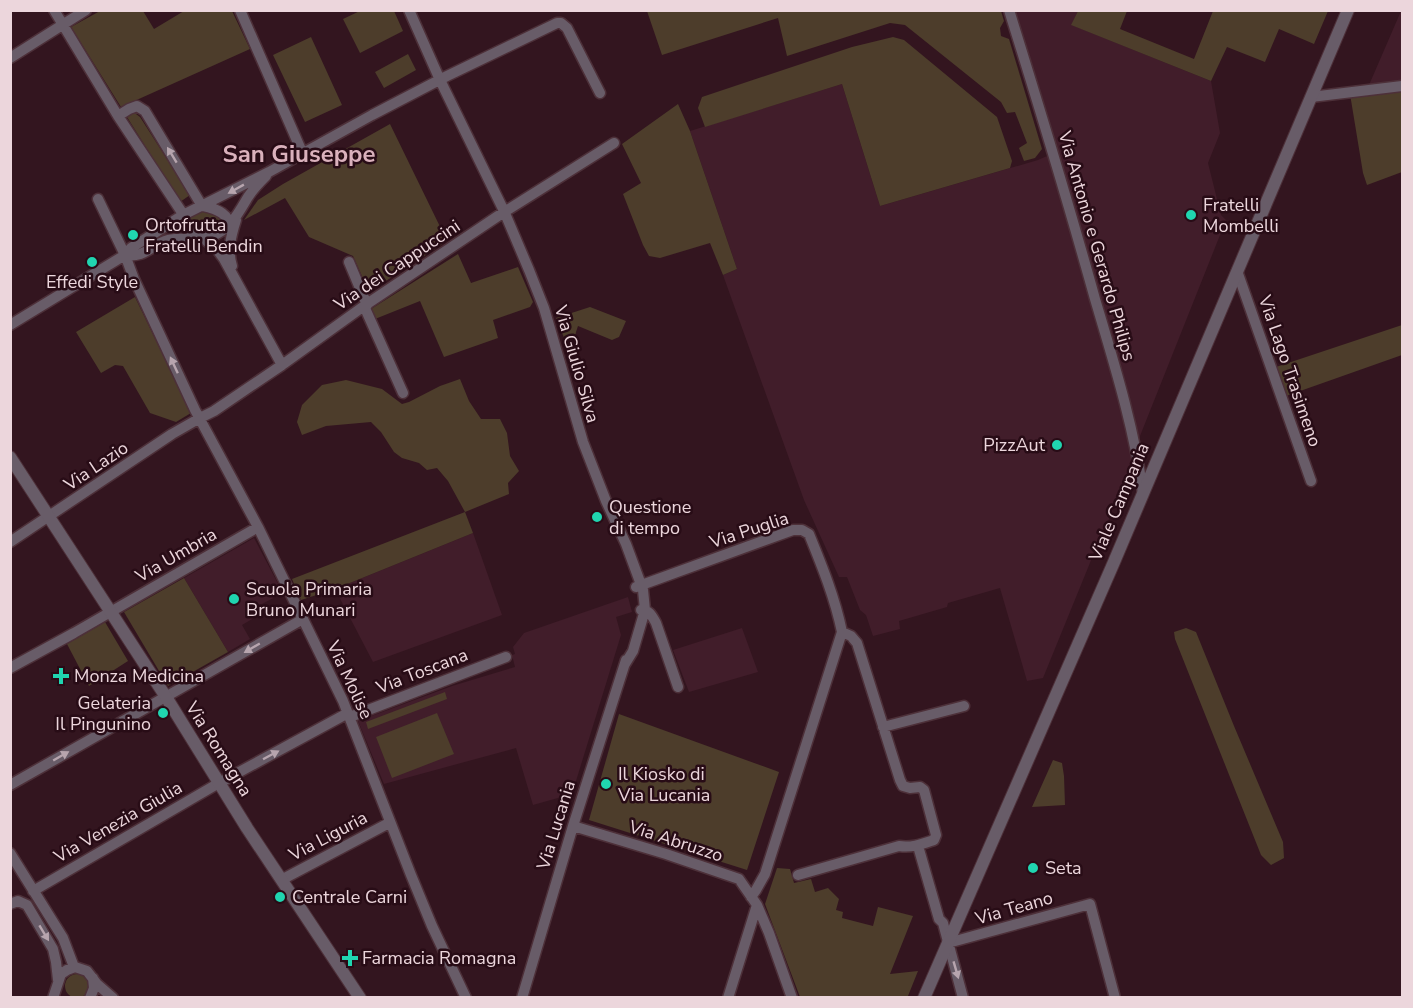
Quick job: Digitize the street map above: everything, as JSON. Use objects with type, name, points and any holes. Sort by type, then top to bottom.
[{"type":"street","points":[[54,10],[118,116],[183,215],[184,223],[216,248],[282,365]]},
{"type":"street","points":[[240,10],[302,152]]},
{"type":"street","name":"Via Giulio Silva","points":[[409,10],[440,80],[504,211],[544,308],[578,428],[626,544],[638,586],[643,590],[641,610],[651,613],[656,623],[678,687]]},
{"type":"street","name":"Via Antonio e Gerardo Philips","points":[[1009,10],[1119,380],[1139,465],[1143,494]]},
{"type":"street","points":[[10,58],[82,12]]},
{"type":"street","name":"Viale Campania","points":[[924,998],[1143,494],[1347,13]]},
{"type":"street","points":[[10,325],[125,255],[131,248],[183,215],[440,80],[557,23],[567,28],[600,93]]},
{"type":"street","points":[[1311,97],[1402,86]]},
{"type":"street","points":[[118,116],[137,106],[145,111],[202,206],[222,212],[233,224]]},
{"type":"street","name":"Via dei Cappuccini","points":[[200,418],[282,365],[365,305],[504,211],[614,143]]},
{"type":"street","points":[[238,284],[230,257],[233,224],[255,187],[272,170]]},
{"type":"street","name":"Via Molise","points":[[98,199],[200,418],[258,527],[349,715],[389,823],[432,926],[466,998]]},
{"type":"street","points":[[125,255],[139,255],[172,239],[203,238],[216,234],[233,224]]},
{"type":"street","points":[[349,262],[403,393]]},
{"type":"street","name":"Via Lago Trasimeno","points":[[1237,271],[1311,481]]},
{"type":"street","name":"Via Lazio","points":[[10,542],[172,434],[200,418]]},
{"type":"street","name":"Via Romagna","points":[[10,457],[166,697],[247,828],[360,998]]},
{"type":"street","name":"Via Umbria","points":[[10,668],[258,527]]},
{"type":"street","name":"Via Puglia","points":[[638,586],[794,530],[802,530],[809,534],[842,632],[851,636],[857,644],[900,780],[903,786],[920,787],[924,790],[936,835],[934,840],[918,846]]},
{"type":"street","name":"Via Lucania","points":[[522,998],[573,826],[625,664],[633,651],[641,610]]},
{"type":"street","points":[[10,785],[303,619]]},
{"type":"street","points":[[728,998],[756,890],[765,874],[842,632]]},
{"type":"street","name":"Via Toscana","points":[[219,783],[349,715],[506,657]]},
{"type":"street","points":[[883,727],[964,706]]},
{"type":"street","name":"Via Venezia Giulia","points":[[33,891],[219,783]]},
{"type":"street","name":"Via Liguria","points":[[283,879],[389,823]]},
{"type":"street","name":"Via Abruzzo","points":[[573,826],[739,879],[754,901]]},
{"type":"street","points":[[798,875],[899,846],[909,848],[918,846],[939,919],[943,923],[963,998]]},
{"type":"street","points":[[10,853],[64,942],[74,968]]},
{"type":"street","points":[[10,904],[18,901],[27,905],[53,949],[57,962],[58,992],[61,998]]},
{"type":"street","points":[[754,901],[769,933],[792,998]]},
{"type":"street","name":"Via Teano","points":[[948,944],[1089,904],[1115,998]]},
{"type":"street","points":[[64,942],[82,961],[90,975],[94,987],[90,998]]},
{"type":"street","points":[[53,998],[64,971],[74,968],[82,969],[90,975],[112,998]]},
{"type":"shaded area","points":[[362,10],[394,11],[403,31],[360,53],[343,19]]},
{"type":"shaded area","points":[[100,11],[143,11],[154,29],[184,11],[232,11],[250,49],[121,107],[71,27]]},
{"type":"shaded area","points":[[647,11],[1001,11],[1004,21],[1000,28],[1001,36],[1009,39],[1042,149],[1035,158],[1024,161],[1019,148],[1027,143],[1015,112],[1007,113],[1001,102],[905,25],[890,23],[787,56],[778,18],[662,55]]},
{"type":"shaded area","points":[[1015,11],[1078,11],[1072,25],[1211,81],[1220,133],[1208,163],[1221,215],[1226,220],[1140,436],[1124,485],[1043,678],[1027,681],[1000,588],[948,603],[947,607],[899,621],[900,629],[873,636],[866,615],[860,610],[847,577],[839,577],[804,500],[723,275],[737,269],[690,131],[842,84],[880,206],[1038,160],[1056,152]]},
{"type":"shaded area","points":[[1078,11],[1127,11],[1120,29],[1194,59],[1213,11],[1328,11],[1314,44],[1279,29],[1265,62],[1227,47],[1211,81],[1071,25]]},
{"type":"shaded area","points":[[1401,11],[1402,81],[1369,85]]},
{"type":"shaded area","points":[[311,37],[342,105],[305,122],[273,55]]},
{"type":"shaded area","points":[[893,37],[904,40],[997,117],[1012,161],[1010,168],[880,206],[842,84],[705,127],[698,108],[702,97],[852,47]]},
{"type":"shaded area","points":[[408,54],[416,70],[384,88],[375,72]]},
{"type":"shaded area","points":[[1402,88],[1402,172],[1367,185],[1350,94]]},
{"type":"shaded area","points":[[678,104],[690,131],[737,269],[723,275],[710,243],[660,258],[649,256],[623,194],[641,183],[622,144]]},
{"type":"shaded area","points":[[132,114],[140,117],[190,195],[180,202],[127,117]]},
{"type":"shaded area","points":[[390,124],[447,241],[369,292],[353,256],[309,237],[285,198],[244,220],[258,200]]},
{"type":"shaded area","points":[[199,212],[219,215],[221,220],[212,229],[192,227],[189,217]]},
{"type":"shaded area","points":[[458,254],[471,283],[518,267],[533,302],[530,307],[493,320],[498,338],[444,357],[420,301],[375,319],[371,309]]},
{"type":"shaded area","points":[[135,297],[191,413],[176,422],[150,413],[123,366],[115,365],[101,373],[76,332]]},
{"type":"shaded area","points":[[590,307],[626,321],[619,337],[612,340],[578,326],[574,342],[567,345],[556,318]]},
{"type":"shaded area","points":[[1402,325],[1402,355],[1286,396],[1276,367]]},
{"type":"shaded area","points":[[460,379],[469,401],[481,419],[500,419],[507,433],[510,456],[519,471],[508,483],[509,494],[465,512],[448,481],[437,468],[427,470],[419,463],[402,458],[394,452],[381,432],[371,422],[326,426],[302,435],[297,422],[302,405],[322,385],[346,380],[382,389],[402,404]]},
{"type":"shaded area","points":[[465,512],[473,533],[335,589],[301,600],[292,579]]},
{"type":"shaded area","points":[[473,533],[502,615],[373,662],[335,589]]},
{"type":"shaded area","name":"Scuola Primaria Bruno Munari","points":[[254,538],[283,593],[260,605],[264,612],[242,625],[250,639],[228,652],[184,578]]},
{"type":"shaded area","points":[[184,578],[228,652],[168,686],[124,612]]},
{"type":"shaded area","points":[[628,597],[632,612],[616,617],[621,635],[572,794],[533,805],[516,748],[384,784],[358,721],[452,686],[515,667],[513,647],[524,633]]},
{"type":"shaded area","points":[[105,622],[128,661],[89,686],[67,644]]},
{"type":"shaded area","points":[[742,628],[758,672],[689,692],[673,650]]},
{"type":"shaded area","points":[[1186,628],[1196,632],[1283,842],[1284,858],[1271,865],[1261,855],[1175,639],[1174,632]]},
{"type":"shaded area","points":[[445,692],[447,699],[368,729],[366,722]]},
{"type":"shaded area","points":[[437,713],[454,754],[392,778],[376,737]]},
{"type":"shaded area","points":[[619,714],[779,772],[747,870],[589,820]]},
{"type":"shaded area","points":[[1053,760],[1062,763],[1065,805],[1032,807]]},
{"type":"shaded area","points":[[777,868],[790,869],[794,883],[811,879],[815,892],[828,888],[839,899],[836,910],[843,912],[842,918],[873,926],[878,907],[913,916],[890,974],[918,971],[908,996],[900,998],[800,997],[765,904]]},
{"type":"shaded area","points":[[72,974],[82,974],[89,981],[89,991],[82,998],[72,998],[65,991],[65,981]]},
{"type":"place","name":"Fratelli Mombelli","points":[[1191,215]]},
{"type":"place","name":"Ortofrutta Fratelli Bendin","points":[[133,235]]},
{"type":"place","name":"Effedi Style","points":[[92,262]]},
{"type":"place","name":"PizzAut","points":[[1057,445]]},
{"type":"place","name":"Questione di tempo","points":[[597,517]]},
{"type":"place","name":"Scuola Primaria Bruno Munari","points":[[234,599]]},
{"type":"place","name":"Monza Medicina","points":[[61,676]]},
{"type":"place","name":"Gelateria Il Pingunino","points":[[163,713]]},
{"type":"place","name":"Il Kiosko di Via Lucania","points":[[606,784]]},
{"type":"place","name":"Seta","points":[[1033,868]]},
{"type":"place","name":"Centrale Carni","points":[[280,897]]},
{"type":"place","name":"Farmacia Romagna","points":[[350,958]]},
{"type":"district","name":"San Giuseppe","points":[[299,154]]}]
